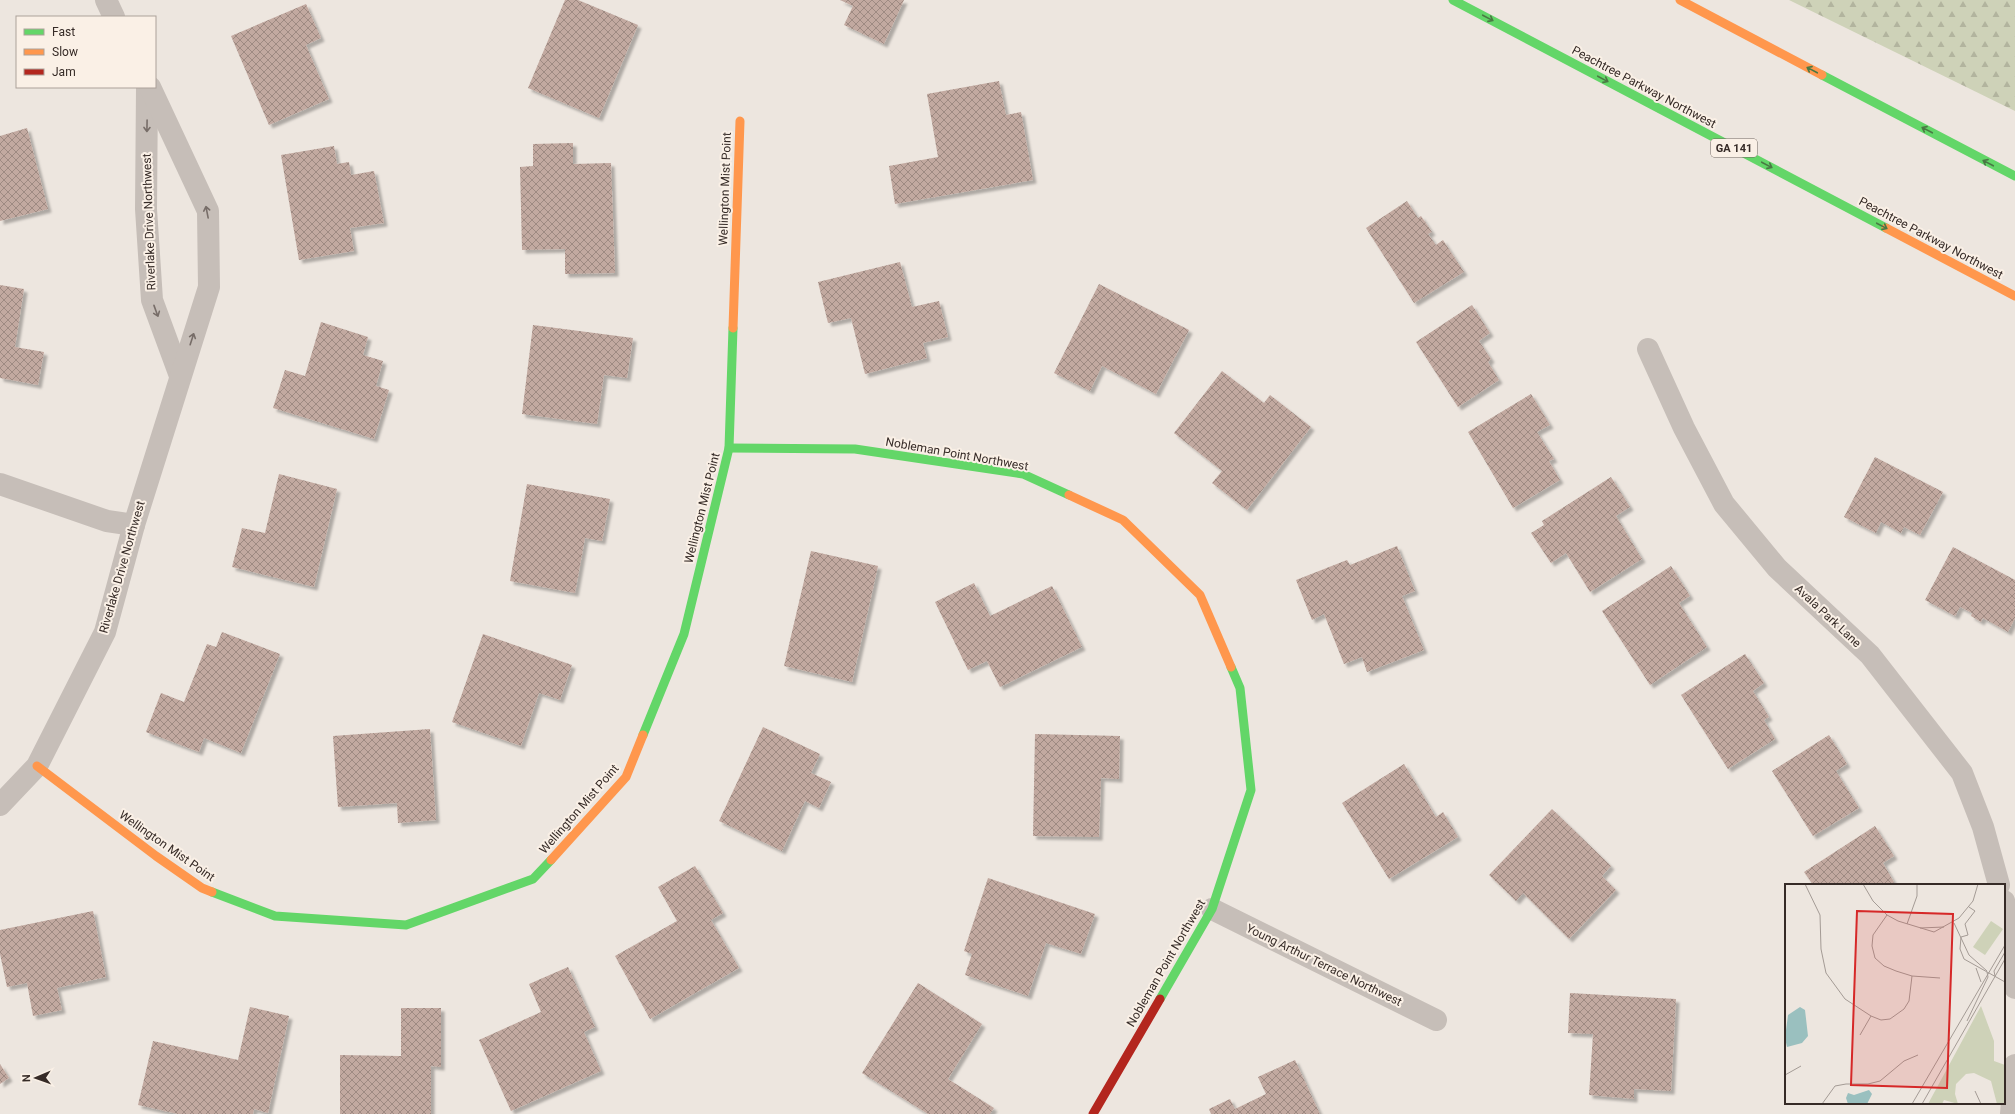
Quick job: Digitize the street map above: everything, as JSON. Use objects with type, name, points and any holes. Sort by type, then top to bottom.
[{"type":"main road","name":"Peachtree Parkway Northwest","points":[[1453,0],[2015,296]]},
{"type":"main road","points":[[1680,0],[2015,176]]},
{"type":"main road","name":"Wellington Mist Point","points":[[37,766],[156,856],[202,888],[275,916],[406,925],[533,879],[626,777],[684,634],[729,448],[740,121]]},
{"type":"main road","name":"Nobleman Point Northwest","points":[[729,448],[855,449],[1023,474],[1123,520],[1200,595],[1240,688],[1251,790],[1212,910],[1093,1114]]},
{"type":"street","points":[[106,0],[114,16]]},
{"type":"street","name":"Riverlake Drive Northwest","points":[[148,88],[146,209],[152,300],[180,376]]},
{"type":"street","name":"Riverlake Drive Northwest","points":[[0,805],[37,766],[105,632],[134,525],[209,287],[208,211],[148,88]]},
{"type":"street","name":"Avala Park Lane","points":[[1648,349],[1684,428],[1724,504],[1777,568],[1870,655],[1962,773],[1983,827],[2000,884]]},
{"type":"street","points":[[0,484],[107,521],[134,525]]},
{"type":"street","points":[[2005,904],[2007,910],[2015,988]]},
{"type":"street","name":"Young Arthur Terrace Northwest","points":[[1212,910],[1436,1020]]},
{"type":"street","points":[[2011,1114],[2015,1064]]},
{"type":"green space","points":[[1789,0],[2015,0],[2015,111]]},
{"type":"building","points":[[565,0],[578,0],[638,25],[599,118],[528,88]]},
{"type":"building","points":[[840,0],[904,0],[884,44],[844,25],[853,6]]},
{"type":"building","points":[[306,4],[321,38],[306,45],[329,99],[269,125],[231,36]]},
{"type":"building","points":[[999,81],[1006,115],[1021,112],[1033,180],[895,204],[889,166],[938,157],[927,94]]},
{"type":"building","points":[[27,128],[48,209],[0,221],[0,136]]},
{"type":"building","points":[[573,143],[573,164],[611,163],[615,273],[565,274],[565,249],[522,250],[520,167],[533,166],[533,144]]},
{"type":"building","points":[[334,146],[337,164],[349,162],[351,175],[374,171],[384,223],[350,228],[354,251],[299,260],[281,155]]},
{"type":"building","points":[[1407,201],[1418,218],[1421,216],[1432,232],[1428,234],[1436,245],[1443,240],[1464,272],[1414,303],[1366,228]]},
{"type":"building","points":[[900,262],[912,307],[939,301],[948,337],[923,343],[927,358],[865,374],[851,318],[828,323],[818,282]]},
{"type":"building","points":[[1099,284],[1189,330],[1156,394],[1102,366],[1090,391],[1054,373]]},
{"type":"building","points":[[0,285],[24,289],[15,347],[44,352],[38,385],[0,378]]},
{"type":"building","points":[[1472,305],[1490,333],[1479,341],[1491,359],[1488,362],[1499,380],[1458,407],[1416,342]]},
{"type":"building","points":[[321,322],[368,337],[363,355],[383,361],[376,386],[389,390],[374,439],[273,408],[285,370],[305,376]]},
{"type":"building","points":[[533,325],[633,338],[627,378],[604,375],[597,424],[522,414]]},
{"type":"building","points":[[1222,371],[1264,403],[1270,395],[1311,427],[1247,510],[1212,483],[1222,471],[1174,433]]},
{"type":"building","points":[[1531,394],[1550,425],[1537,432],[1554,459],[1549,461],[1560,480],[1513,508],[1468,432]]},
{"type":"building","points":[[1875,457],[1943,492],[1920,535],[1904,527],[1901,533],[1881,522],[1876,533],[1844,517]]},
{"type":"building","points":[[279,474],[337,489],[314,587],[232,567],[242,528],[265,533]]},
{"type":"building","points":[[1611,477],[1630,507],[1616,516],[1642,559],[1590,592],[1566,553],[1551,563],[1531,533],[1544,525],[1542,521]]},
{"type":"building","points":[[527,484],[610,499],[602,541],[585,538],[575,593],[510,581]]},
{"type":"building","points":[[1397,546],[1415,591],[1402,596],[1424,650],[1367,672],[1362,657],[1344,664],[1324,614],[1312,620],[1296,580],[1347,560],[1350,565]]},
{"type":"building","points":[[1953,547],[2015,580],[2015,618],[2008,632],[1983,618],[1981,622],[1971,616],[1972,613],[1960,607],[1955,616],[1925,600]]},
{"type":"building","points":[[811,551],[878,566],[852,682],[784,666]]},
{"type":"building","points":[[1671,566],[1690,596],[1679,603],[1707,647],[1650,685],[1602,611]]},
{"type":"building","points":[[974,583],[990,616],[1052,586],[1082,647],[1000,687],[987,661],[968,670],[935,602]]},
{"type":"building","points":[[222,632],[280,654],[241,753],[204,738],[199,752],[146,732],[161,693],[184,702],[207,644],[216,647]]},
{"type":"building","points":[[483,634],[572,665],[560,700],[539,693],[521,746],[452,722]]},
{"type":"building","points":[[1745,654],[1764,683],[1753,691],[1769,717],[1764,720],[1775,739],[1728,769],[1681,695]]},
{"type":"building","points":[[763,727],[820,754],[811,773],[831,782],[819,808],[805,801],[782,851],[719,821]]},
{"type":"building","points":[[430,729],[436,820],[398,823],[397,803],[338,807],[333,736]]},
{"type":"building","points":[[1035,734],[1120,736],[1119,779],[1101,778],[1099,837],[1033,836]]},
{"type":"building","points":[[1829,735],[1847,764],[1836,771],[1859,808],[1813,836],[1772,771]]},
{"type":"building","points":[[1404,764],[1436,817],[1443,812],[1458,837],[1389,879],[1342,803]]},
{"type":"building","points":[[1552,809],[1611,866],[1602,876],[1616,890],[1569,939],[1523,893],[1516,901],[1489,875]]},
{"type":"building","points":[[1875,826],[1894,856],[1883,863],[1894,882],[1892,884],[1812,884],[1804,872]]},
{"type":"building","points":[[695,866],[723,913],[711,920],[739,968],[650,1019],[615,956],[677,921],[658,887]]},
{"type":"building","points":[[988,878],[1095,914],[1081,954],[1046,943],[1028,996],[965,975],[972,954],[964,951]]},
{"type":"building","points":[[93,911],[106,977],[57,988],[62,1010],[33,1016],[27,983],[7,987],[0,954],[0,930]]},
{"type":"building","points":[[568,967],[595,1027],[584,1032],[601,1071],[511,1111],[479,1040],[541,1012],[529,984]]},
{"type":"building","points":[[918,983],[982,1024],[948,1079],[994,1108],[990,1114],[928,1114],[862,1073]]},
{"type":"building","points":[[1570,993],[1676,999],[1671,1091],[1634,1089],[1634,1099],[1589,1095],[1593,1034],[1568,1033]]},
{"type":"building","points":[[250,1007],[289,1016],[268,1113],[254,1109],[253,1114],[178,1114],[138,1105],[153,1041],[238,1060]]},
{"type":"building","points":[[401,1008],[441,1008],[441,1067],[431,1066],[431,1114],[340,1114],[340,1055],[401,1056]]},
{"type":"building","points":[[1295,1060],[1320,1114],[1211,1114],[1209,1109],[1230,1099],[1235,1109],[1266,1094],[1258,1077]]},
{"type":"building","points":[[0,1064],[9,1078],[0,1084]]},
{"type":"traffic: fast","points":[[1453,0],[1886,228]]},
{"type":"traffic: fast","points":[[1822,75],[2015,176]]},
{"type":"traffic: fast","points":[[643,735],[684,634],[729,448],[733,328]]},
{"type":"traffic: fast","points":[[729,448],[855,449],[1023,474],[1069,495]]},
{"type":"traffic: fast","points":[[1160,999],[1212,909],[1251,790],[1240,688],[1231,667]]},
{"type":"traffic: fast","points":[[212,892],[275,916],[406,925],[533,879],[551,860]]},
{"type":"traffic: slow","points":[[1680,0],[1822,75]]},
{"type":"traffic: slow","points":[[733,328],[740,121]]},
{"type":"traffic: slow","points":[[1886,228],[2015,296]]},
{"type":"traffic: slow","points":[[1069,495],[1123,520],[1200,595],[1231,667]]},
{"type":"traffic: slow","points":[[551,860],[626,777],[643,735]]},
{"type":"traffic: slow","points":[[37,766],[156,856],[202,888],[212,892]]},
{"type":"traffic: jam","points":[[1093,1114],[1160,999]]}]
